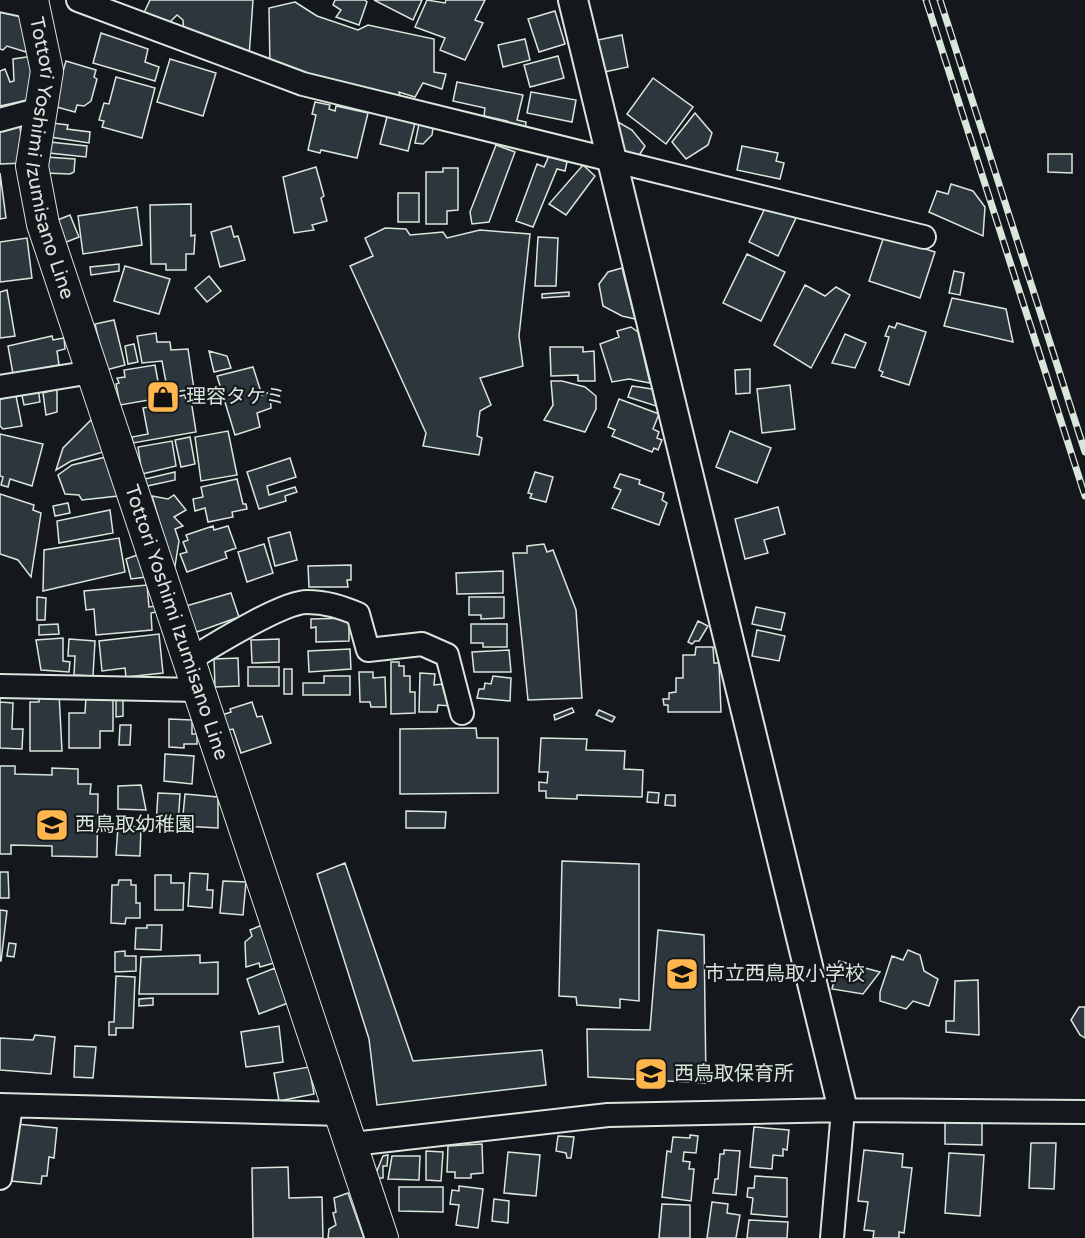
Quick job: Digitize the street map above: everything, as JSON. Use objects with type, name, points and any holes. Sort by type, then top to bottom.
[{"type":"main road","name":"Tottori Yoshimi Izumisano Line","points":[[33,3],[47,71],[32,166],[43,224],[343,1114],[382,1238]]},
{"type":"street","points":[[0,0],[33,3]]},
{"type":"street","points":[[78,0],[303,84],[924,237]]},
{"type":"street","points":[[573,0],[843,1110],[832,1238]]},
{"type":"street","points":[[0,120],[40,109]]},
{"type":"street","points":[[0,387],[92,372]]},
{"type":"street","points":[[189,660],[266,616],[305,601],[332,604],[357,614],[368,650],[422,644],[447,655],[462,713]]},
{"type":"street","points":[[0,686],[199,690]]},
{"type":"street","points":[[0,1178],[5,1106],[343,1114]]},
{"type":"street","points":[[353,1144],[608,1114],[843,1110],[1085,1112]]},
{"type":"building","points":[[150,0],[253,0],[249,57],[184,34],[183,20],[177,15],[166,26],[142,17]]},
{"type":"building","points":[[335,0],[365,0],[367,2],[359,25],[336,17],[341,10],[333,5]]},
{"type":"building","points":[[374,0],[422,0],[413,20]]},
{"type":"building","points":[[427,0],[445,3],[446,0],[485,0],[475,20],[483,23],[465,60],[440,50],[445,38],[415,27]]},
{"type":"building","points":[[295,2],[317,16],[358,30],[368,25],[434,39],[434,72],[446,74],[442,89],[423,83],[415,97],[399,92],[400,96],[388,93],[383,97],[270,68],[269,8]]},
{"type":"building","points":[[0,9],[25,14],[28,42],[26,52],[7,46],[3,50],[0,49]]},
{"type":"building","points":[[555,11],[565,44],[539,52],[528,19]]},
{"type":"building","points":[[101,33],[148,49],[145,62],[159,67],[155,81],[93,63]]},
{"type":"building","points":[[622,35],[628,67],[604,72],[598,40]]},
{"type":"building","points":[[525,39],[530,60],[503,67],[498,45]]},
{"type":"building","points":[[33,56],[32,99],[0,106],[0,71],[5,69],[10,82],[14,81],[13,59]]},
{"type":"building","points":[[558,56],[564,78],[530,87],[524,65]]},
{"type":"building","points":[[170,59],[216,73],[203,116],[157,102]]},
{"type":"building","points":[[66,61],[96,70],[94,77],[97,79],[91,101],[84,106],[77,105],[75,112],[53,106]]},
{"type":"building","points":[[116,77],[155,88],[142,138],[102,127],[104,121],[99,120],[104,103],[109,104]]},
{"type":"building","points":[[653,78],[693,107],[666,144],[627,114]]},
{"type":"building","points":[[457,82],[523,95],[517,120],[526,122],[525,130],[505,125],[507,121],[484,116],[485,108],[453,101]]},
{"type":"building","points":[[531,92],[576,100],[572,122],[527,113]]},
{"type":"building","points":[[315,102],[330,105],[329,109],[335,111],[336,106],[368,113],[357,158],[321,150],[320,153],[308,150],[316,115],[312,114]]},
{"type":"building","points":[[695,113],[712,133],[708,145],[686,159],[672,142]]},
{"type":"building","points":[[387,117],[415,123],[408,151],[380,144]]},
{"type":"building","points":[[19,121],[25,163],[0,164],[0,128]]},
{"type":"building","points":[[618,122],[632,130],[645,146],[638,157],[621,150]]},
{"type":"building","points":[[52,123],[68,125],[67,129],[90,132],[89,143],[50,137]]},
{"type":"building","points":[[419,124],[433,128],[432,135],[423,144],[415,143]]},
{"type":"building","points":[[50,142],[87,146],[86,157],[49,153]]},
{"type":"building","points":[[496,145],[515,152],[489,222],[472,224],[470,212]]},
{"type":"building","points":[[742,146],[778,153],[776,161],[784,163],[780,179],[737,170]]},
{"type":"building","points":[[1048,154],[1072,154],[1072,173],[1048,172]]},
{"type":"building","points":[[549,156],[567,162],[565,171],[557,169],[533,227],[516,221],[537,164],[544,167]]},
{"type":"building","points":[[46,157],[75,159],[74,172],[70,174],[45,173]]},
{"type":"building","points":[[583,165],[595,176],[566,215],[549,204]]},
{"type":"building","points":[[316,167],[324,196],[321,198],[327,221],[312,225],[314,230],[294,233],[283,177]]},
{"type":"building","points":[[443,168],[458,168],[458,210],[447,211],[447,224],[426,224],[426,172],[443,172]]},
{"type":"building","points":[[0,173],[6,218],[0,219]]},
{"type":"building","points":[[951,184],[973,191],[985,207],[983,236],[929,212],[937,191],[948,194]]},
{"type":"building","points":[[398,193],[419,193],[419,222],[398,222]]},
{"type":"building","points":[[191,204],[191,236],[195,235],[194,254],[186,254],[186,270],[166,270],[166,264],[151,264],[150,205]]},
{"type":"building","points":[[767,204],[796,218],[778,256],[749,242]]},
{"type":"building","points":[[137,207],[142,245],[83,254],[78,216]]},
{"type":"building","points":[[70,215],[79,237],[64,243],[55,221]]},
{"type":"building","points":[[231,226],[234,237],[238,236],[245,260],[220,267],[211,232]]},
{"type":"building","points":[[385,228],[406,229],[410,235],[443,232],[447,238],[480,230],[530,234],[519,336],[523,366],[480,378],[491,405],[480,411],[477,436],[482,438],[479,455],[423,446],[426,433],[350,266],[373,256],[365,238]]},
{"type":"building","points":[[884,236],[935,252],[920,298],[869,281]]},
{"type":"building","points":[[538,237],[558,238],[556,286],[535,286]]},
{"type":"building","points":[[27,238],[32,278],[0,282],[0,242]]},
{"type":"building","points":[[747,254],[785,272],[761,321],[723,303]]},
{"type":"building","points":[[119,264],[119,271],[91,275],[90,267]]},
{"type":"building","points":[[125,266],[170,279],[159,314],[114,301]]},
{"type":"building","points":[[622,268],[635,319],[622,316],[603,306],[599,284],[608,272]]},
{"type":"building","points":[[954,271],[964,273],[960,295],[949,293]]},
{"type":"building","points":[[209,276],[221,291],[207,302],[195,288]]},
{"type":"building","points":[[805,285],[825,296],[836,287],[850,295],[811,368],[774,345]]},
{"type":"building","points":[[7,290],[15,336],[0,338],[0,292]]},
{"type":"building","points":[[569,292],[569,296],[542,298],[542,294]]},
{"type":"building","points":[[952,298],[1006,309],[1013,342],[944,326]]},
{"type":"building","points":[[114,320],[125,365],[106,370],[95,324]]},
{"type":"building","points":[[897,323],[926,332],[909,385],[881,376],[883,372],[879,370],[889,337],[885,336],[889,326],[895,328]]},
{"type":"building","points":[[631,327],[638,332],[650,383],[629,379],[612,382],[600,344],[619,337],[617,331]]},
{"type":"building","points":[[156,333],[157,342],[170,342],[171,350],[188,349],[194,389],[168,393],[162,361],[142,363],[137,336]]},
{"type":"building","points":[[845,334],[866,343],[855,368],[832,363]]},
{"type":"building","points":[[52,336],[53,340],[64,338],[65,349],[57,351],[59,365],[13,374],[8,346]]},
{"type":"building","points":[[134,344],[138,362],[128,364],[125,346]]},
{"type":"building","points":[[550,347],[583,347],[583,352],[594,351],[595,381],[578,381],[578,375],[551,376]]},
{"type":"building","points":[[209,351],[227,356],[231,368],[214,372]]},
{"type":"building","points":[[155,365],[161,398],[120,405],[116,384],[119,383],[117,378],[125,377],[124,370]]},
{"type":"building","points":[[253,367],[262,395],[270,392],[271,408],[257,413],[260,427],[235,435],[217,376]]},
{"type":"building","points":[[750,369],[750,393],[736,394],[735,370]]},
{"type":"building","points":[[551,381],[562,381],[585,387],[596,396],[596,409],[585,432],[544,420],[553,405]]},
{"type":"building","points":[[790,385],[795,429],[762,433],[757,389]]},
{"type":"building","points":[[632,386],[652,389],[656,406],[628,397]]},
{"type":"building","points":[[38,387],[40,402],[24,405],[21,391]]},
{"type":"building","points":[[57,389],[57,412],[46,415],[43,393]]},
{"type":"building","points":[[185,395],[186,401],[191,400],[196,432],[133,443],[132,437],[148,434],[143,408],[171,403],[170,398]]},
{"type":"building","points":[[16,396],[22,426],[3,429],[0,426],[0,399]]},
{"type":"building","points":[[619,399],[659,414],[653,429],[659,432],[657,438],[662,440],[658,450],[654,448],[652,452],[612,436],[615,430],[608,427]]},
{"type":"building","points":[[93,418],[103,452],[71,461],[56,470],[63,448]]},
{"type":"building","points":[[228,431],[237,475],[201,481],[195,437]]},
{"type":"building","points":[[730,431],[771,448],[757,483],[716,467]]},
{"type":"building","points":[[0,434],[43,444],[32,486],[10,479],[8,487],[1,485],[3,477],[0,476]]},
{"type":"building","points":[[190,437],[195,464],[181,467],[175,440]]},
{"type":"building","points":[[172,441],[176,466],[142,474],[138,447]]},
{"type":"building","points":[[106,457],[118,496],[82,500],[79,495],[65,494],[58,475],[72,465]]},
{"type":"building","points":[[290,458],[296,477],[267,486],[269,495],[295,487],[297,492],[285,496],[286,501],[259,509],[247,472]]},
{"type":"building","points":[[175,472],[175,480],[147,486],[145,479]]},
{"type":"building","points":[[535,472],[553,477],[546,502],[530,498],[532,494],[528,493]]},
{"type":"building","points":[[620,474],[640,480],[639,484],[664,493],[662,500],[667,503],[659,525],[612,508],[621,490],[614,487]]},
{"type":"building","points":[[237,479],[243,504],[246,504],[247,509],[232,512],[233,517],[208,522],[205,508],[195,511],[193,499],[203,497],[201,487]]},
{"type":"building","points":[[0,494],[34,505],[33,510],[41,513],[31,577],[18,560],[0,554]]},
{"type":"building","points":[[174,495],[186,510],[174,517],[183,526],[175,529],[179,541],[174,572],[152,496],[168,499]]},
{"type":"building","points":[[68,503],[70,513],[55,516],[53,506]]},
{"type":"building","points":[[778,507],[785,534],[764,540],[768,553],[745,559],[735,519]]},
{"type":"building","points":[[110,510],[113,533],[59,543],[57,521]]},
{"type":"building","points":[[213,526],[214,530],[228,526],[236,548],[225,552],[227,558],[187,572],[180,554],[187,552],[183,542],[188,540],[186,535]]},
{"type":"building","points":[[290,532],[297,560],[275,566],[268,538]]},
{"type":"building","points":[[119,538],[125,572],[43,591],[44,550]]},
{"type":"building","points":[[264,544],[273,573],[247,582],[238,552]]},
{"type":"building","points":[[544,544],[547,552],[553,550],[576,610],[582,698],[528,700],[513,553],[527,553],[527,546]]},
{"type":"building","points":[[140,554],[146,577],[131,579],[126,559]]},
{"type":"building","points":[[351,565],[351,580],[347,580],[348,587],[309,587],[308,566]]},
{"type":"building","points":[[503,571],[503,593],[457,594],[456,573]]},
{"type":"building","points":[[147,585],[149,607],[156,606],[156,612],[151,613],[152,630],[96,635],[94,609],[86,610],[84,591]]},
{"type":"building","points":[[231,593],[239,617],[194,633],[186,606]]},
{"type":"building","points":[[37,597],[46,598],[45,620],[37,620]]},
{"type":"building","points":[[469,597],[504,597],[504,618],[481,619],[481,615],[469,615]]},
{"type":"building","points":[[756,607],[785,613],[781,630],[752,624]]},
{"type":"building","points":[[349,618],[349,641],[316,642],[316,627],[311,628],[311,619]]},
{"type":"building","points":[[698,621],[708,626],[699,641],[692,644],[688,642]]},
{"type":"building","points":[[58,624],[59,634],[39,635],[39,625]]},
{"type":"building","points":[[471,624],[507,624],[507,647],[483,647],[483,643],[471,643]]},
{"type":"building","points":[[757,630],[785,636],[779,661],[752,656]]},
{"type":"building","points":[[159,634],[163,673],[126,677],[125,668],[102,671],[99,641]]},
{"type":"building","points":[[63,638],[63,661],[70,662],[69,672],[41,670],[36,640]]},
{"type":"building","points":[[69,639],[95,641],[93,676],[74,675],[75,656],[68,656]]},
{"type":"building","points":[[279,639],[279,662],[252,663],[251,640]]},
{"type":"building","points":[[696,647],[713,647],[714,663],[719,663],[721,712],[668,712],[668,705],[664,705],[663,699],[669,699],[669,693],[676,692],[676,678],[683,678],[683,655],[695,655]]},
{"type":"building","points":[[350,649],[351,669],[309,672],[308,651]]},
{"type":"building","points":[[509,650],[511,672],[474,672],[472,652]]},
{"type":"building","points":[[238,658],[239,686],[215,687],[214,659]]},
{"type":"building","points":[[391,662],[399,662],[399,666],[404,666],[404,676],[410,676],[410,692],[415,692],[415,713],[391,714]]},
{"type":"building","points":[[248,667],[279,667],[279,686],[248,686]]},
{"type":"building","points":[[284,669],[292,669],[292,694],[284,694]]},
{"type":"building","points":[[359,672],[373,672],[373,678],[385,677],[386,707],[371,707],[370,702],[360,702]]},
{"type":"building","points":[[420,673],[435,674],[434,685],[443,684],[444,692],[452,693],[451,706],[438,705],[437,712],[419,712]]},
{"type":"building","points":[[324,676],[350,676],[350,695],[303,695],[303,683],[324,683]]},
{"type":"building","points":[[493,676],[511,678],[510,701],[477,698],[479,689],[484,689],[485,683],[491,684]]},
{"type":"building","points":[[39,693],[59,693],[62,751],[30,751],[30,702],[39,702]]},
{"type":"building","points":[[86,697],[113,697],[113,731],[100,731],[100,748],[69,748],[69,713],[85,713]]},
{"type":"building","points":[[116,698],[123,698],[123,716],[116,717]]},
{"type":"building","points":[[0,702],[13,703],[12,729],[23,729],[22,749],[0,748]]},
{"type":"building","points":[[252,702],[257,717],[262,716],[271,743],[241,753],[233,729],[228,730],[222,715],[231,712],[230,709]]},
{"type":"building","points":[[572,708],[574,712],[555,720],[554,715]]},
{"type":"building","points":[[599,710],[615,717],[612,722],[596,715]]},
{"type":"building","points":[[169,719],[192,720],[192,734],[197,734],[197,744],[184,744],[184,748],[169,747]]},
{"type":"building","points":[[120,725],[131,725],[130,745],[119,745]]},
{"type":"building","points":[[476,728],[477,738],[498,738],[498,793],[400,794],[400,729]]},
{"type":"building","points":[[541,738],[587,739],[586,750],[625,751],[624,769],[643,770],[642,797],[577,795],[577,799],[546,798],[546,791],[539,791],[539,782],[547,783],[548,772],[539,772]]},
{"type":"building","points":[[165,754],[194,756],[192,784],[164,781]]},
{"type":"building","points":[[0,766],[15,766],[15,774],[52,775],[52,768],[78,769],[78,784],[91,784],[90,794],[98,794],[97,857],[52,856],[52,846],[11,845],[11,854],[0,854]]},
{"type":"building","points":[[141,785],[146,810],[118,809],[118,786]]},
{"type":"building","points":[[648,792],[659,793],[658,803],[647,802]]},
{"type":"building","points":[[158,793],[180,794],[178,826],[156,825]]},
{"type":"building","points":[[185,794],[218,797],[218,828],[182,826]]},
{"type":"building","points":[[666,795],[675,795],[675,806],[665,805]]},
{"type":"building","points":[[406,811],[446,812],[445,828],[406,828]]},
{"type":"building","points":[[118,826],[141,827],[140,856],[116,855]]},
{"type":"building","points":[[562,861],[639,864],[639,1001],[620,999],[620,1008],[577,1005],[576,997],[559,996]]},
{"type":"building","points":[[345,863],[413,1061],[542,1050],[546,1085],[377,1105],[369,1039],[317,874]]},
{"type":"building","points":[[0,872],[8,872],[9,898],[0,898]]},
{"type":"building","points":[[190,873],[208,874],[207,890],[213,890],[212,908],[188,906]]},
{"type":"building","points":[[155,875],[171,875],[171,883],[184,883],[183,910],[155,910]]},
{"type":"building","points":[[119,880],[131,880],[131,885],[136,885],[136,903],[140,903],[140,918],[126,918],[125,924],[111,923],[112,885],[118,885]]},
{"type":"building","points":[[223,881],[246,882],[243,915],[220,913]]},
{"type":"building","points":[[0,910],[7,911],[1,961],[0,961]]},
{"type":"building","points":[[147,925],[162,925],[161,950],[135,949],[136,928],[147,928]]},
{"type":"building","points":[[262,925],[274,963],[260,967],[259,963],[246,967],[245,942],[252,936],[250,930]]},
{"type":"building","points":[[658,930],[704,935],[706,1083],[588,1077],[587,1029],[650,1030]]},
{"type":"building","points":[[9,943],[16,944],[14,957],[7,956]]},
{"type":"building","points":[[908,950],[920,955],[924,971],[938,979],[929,1006],[913,1001],[906,1009],[880,1001],[880,992],[892,956],[903,960]]},
{"type":"building","points":[[125,951],[125,956],[136,956],[136,971],[115,972],[115,952]]},
{"type":"building","points":[[200,955],[200,963],[218,962],[218,994],[139,994],[141,957]]},
{"type":"building","points":[[839,961],[880,972],[863,994],[832,989]]},
{"type":"building","points":[[275,968],[288,1003],[259,1014],[247,979]]},
{"type":"building","points":[[116,976],[135,977],[133,1028],[116,1028],[116,1035],[109,1035],[109,1022],[114,1022]]},
{"type":"building","points":[[978,980],[979,1035],[946,1032],[946,1021],[954,1021],[955,981]]},
{"type":"building","points":[[153,998],[153,1005],[139,1006],[139,999]]},
{"type":"building","points":[[1079,1007],[1085,1007],[1085,1038],[1080,1035],[1071,1020]]},
{"type":"building","points":[[279,1026],[283,1062],[246,1067],[241,1032]]},
{"type":"building","points":[[35,1035],[55,1037],[51,1074],[0,1070],[0,1038],[33,1040]]},
{"type":"building","points":[[75,1046],[96,1047],[93,1078],[74,1077]]},
{"type":"building","points":[[309,1067],[314,1094],[279,1101],[274,1073]]},
{"type":"building","points":[[945,1122],[982,1123],[982,1145],[945,1144]]},
{"type":"building","points":[[17,1124],[57,1128],[54,1158],[49,1157],[47,1176],[42,1176],[41,1184],[11,1181]]},
{"type":"building","points":[[754,1127],[789,1130],[787,1150],[783,1149],[783,1156],[773,1155],[772,1169],[750,1167]]},
{"type":"building","points":[[690,1135],[698,1136],[696,1153],[684,1152],[683,1161],[690,1162],[689,1169],[694,1169],[691,1201],[662,1197],[667,1151],[671,1152],[673,1137],[690,1138]]},
{"type":"building","points":[[558,1136],[574,1137],[571,1158],[567,1158],[566,1153],[556,1151]]},
{"type":"building","points":[[1031,1143],[1056,1143],[1054,1189],[1029,1188]]},
{"type":"building","points":[[482,1144],[483,1173],[471,1174],[471,1178],[455,1178],[455,1172],[447,1172],[448,1146]]},
{"type":"building","points":[[724,1150],[740,1151],[736,1195],[713,1193],[715,1179],[718,1179],[720,1154],[724,1154]]},
{"type":"building","points":[[864,1150],[903,1154],[902,1167],[912,1168],[904,1233],[899,1232],[899,1238],[873,1238],[874,1231],[864,1230],[868,1202],[858,1201]]},
{"type":"building","points":[[426,1151],[443,1152],[441,1181],[426,1180]]},
{"type":"building","points":[[508,1152],[540,1155],[536,1196],[504,1193]]},
{"type":"building","points":[[949,1153],[984,1155],[980,1216],[945,1213]]},
{"type":"building","points":[[388,1155],[387,1166],[383,1166],[383,1178],[374,1178],[383,1156]]},
{"type":"building","points":[[392,1156],[420,1156],[419,1180],[388,1179]]},
{"type":"building","points":[[288,1167],[289,1198],[322,1197],[323,1238],[253,1238],[252,1168]]},
{"type":"building","points":[[755,1176],[787,1178],[787,1217],[751,1214],[753,1198],[747,1197],[748,1188],[754,1188]]},
{"type":"building","points":[[459,1186],[483,1189],[478,1228],[456,1225],[459,1205],[450,1204],[452,1190],[459,1191]]},
{"type":"building","points":[[399,1187],[443,1187],[443,1212],[399,1211]]},
{"type":"building","points":[[348,1193],[364,1238],[328,1238],[329,1229],[336,1225],[333,1213],[336,1212],[334,1198]]},
{"type":"building","points":[[494,1199],[509,1201],[508,1223],[492,1221]]},
{"type":"building","points":[[712,1202],[728,1204],[727,1213],[740,1215],[736,1238],[707,1238]]},
{"type":"building","points":[[662,1204],[690,1205],[690,1238],[659,1238]]},
{"type":"building","points":[[749,1220],[788,1222],[787,1238],[747,1238]]},
{"type":"railway","points":[[926,0],[1085,496]]},
{"type":"railway","points":[[940,0],[1085,452]]},
{"type":"place","name":"理容タケミ","points":[[163,397]]},
{"type":"place","name":"西鳥取幼稚園","points":[[52,825]]},
{"type":"place","name":"市立西鳥取小学校","points":[[682,974]]},
{"type":"place","name":"西鳥取保育所","points":[[651,1074]]}]
